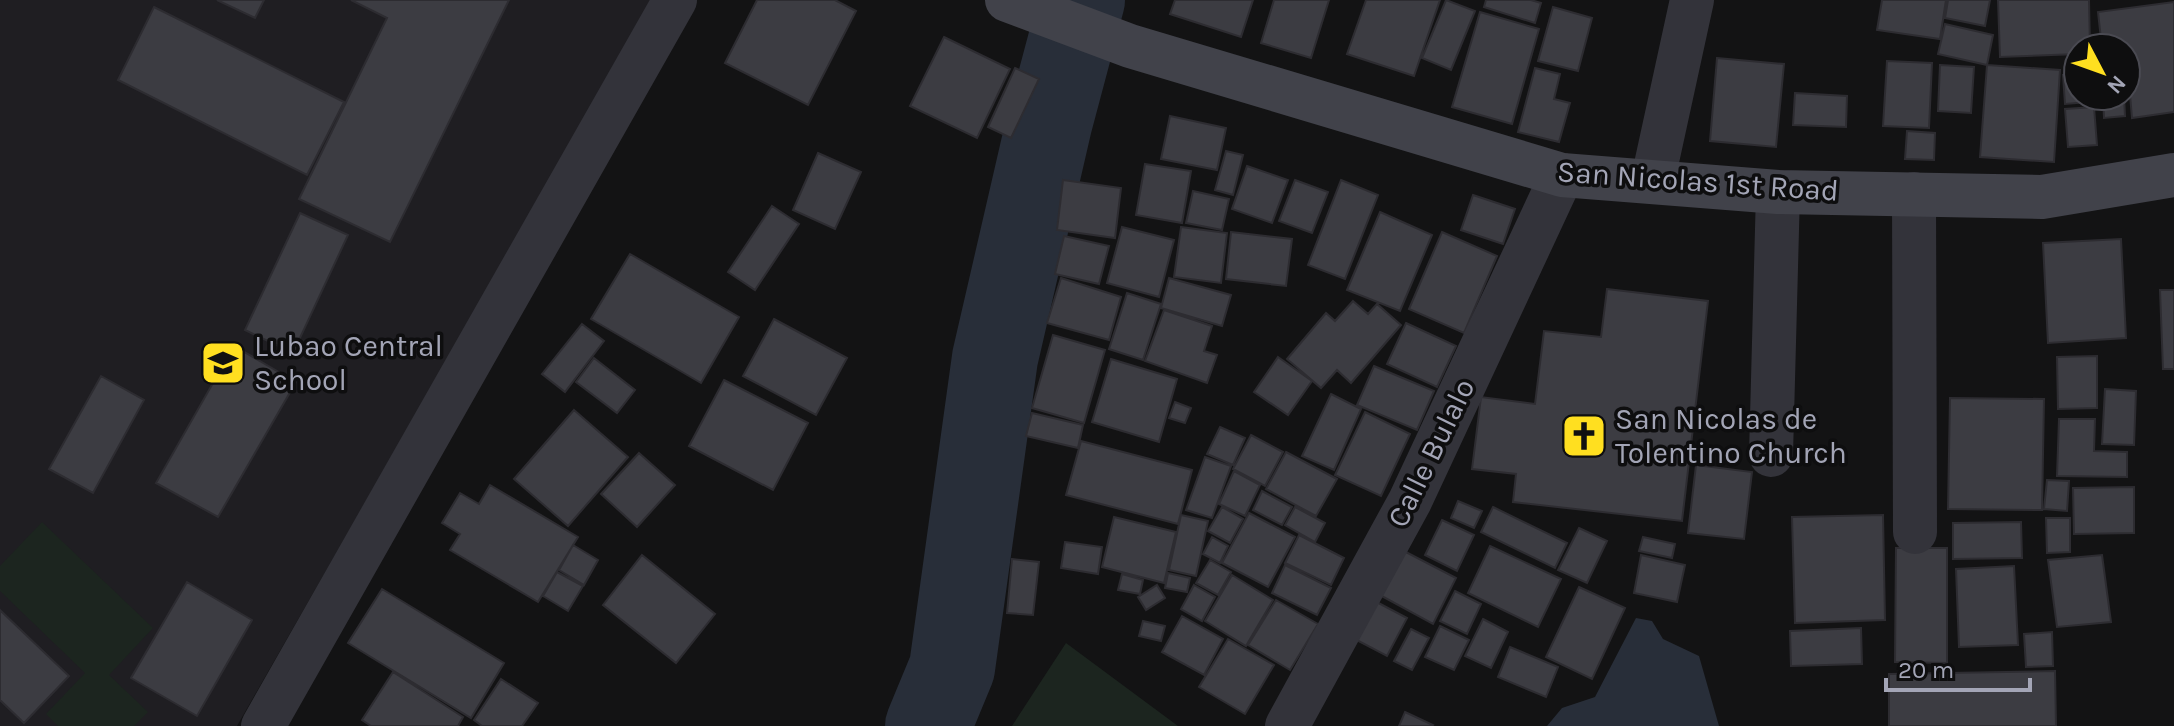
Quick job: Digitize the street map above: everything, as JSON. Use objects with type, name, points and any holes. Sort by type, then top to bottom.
[{"type":"main road","name":"San Nicolas 1st Road","points":[[1015,3],[1130,46],[1562,175],[1653,179],[1778,192],[2042,197],[2174,175]]},
{"type":"street","points":[[263,726],[675,0]]},
{"type":"street","points":[[1653,179],[1692,0]]},
{"type":"street","name":"Calle Bulalo","points":[[1287,726],[1410,501],[1562,175]]},
{"type":"street","points":[[1771,455],[1778,192]]},
{"type":"street","points":[[1914,194],[1915,532]]},
{"type":"shaded area","name":"Lubao Central School","points":[[0,0],[653,0],[237,726],[0,726]]},
{"type":"shaded area","points":[[42,522],[153,628],[109,675],[148,712],[134,726],[58,726],[46,714],[85,673],[0,591],[0,566]]},
{"type":"shaded area","points":[[1636,618],[1652,621],[1663,639],[1699,656],[1719,726],[1547,726],[1562,708],[1595,697]]},
{"type":"shaded area","points":[[1066,643],[1178,726],[1012,726]]},
{"type":"building","points":[[217,0],[264,0],[255,18]]},
{"type":"building","points":[[351,0],[509,0],[390,242],[299,199],[387,18]]},
{"type":"building","points":[[757,0],[835,0],[856,11],[808,105],[725,63]]},
{"type":"building","points":[[1175,0],[1253,0],[1241,37],[1170,14]]},
{"type":"building","points":[[1274,0],[1329,0],[1311,58],[1261,43]]},
{"type":"building","points":[[1366,0],[1440,0],[1414,76],[1347,54]]},
{"type":"building","points":[[1446,0],[1475,11],[1451,70],[1422,58]]},
{"type":"building","points":[[1486,0],[1531,0],[1541,3],[1535,23],[1484,7]]},
{"type":"building","points":[[1882,0],[1946,0],[1940,39],[1877,30]]},
{"type":"building","points":[[1948,0],[1990,0],[1985,26],[1945,18]]},
{"type":"building","points":[[1998,0],[2089,0],[2090,32],[2062,32],[2062,55],[2000,57]]},
{"type":"building","points":[[2174,2],[2174,112],[2132,118],[2131,112],[2142,112],[2142,32],[2100,32],[2098,12]]},
{"type":"building","points":[[154,7],[344,102],[307,175],[118,80]]},
{"type":"building","points":[[1553,7],[1592,18],[1578,71],[1538,61]]},
{"type":"building","points":[[1480,12],[1539,29],[1512,124],[1452,107]]},
{"type":"building","points":[[1945,24],[1993,35],[1987,65],[1938,54]]},
{"type":"building","points":[[944,37],[1010,69],[977,138],[910,106]]},
{"type":"building","points":[[1717,58],[1784,64],[1776,147],[1710,141]]},
{"type":"building","points":[[1887,61],[1932,63],[1929,128],[1883,126]]},
{"type":"building","points":[[1940,65],[1974,67],[1971,113],[1938,111]]},
{"type":"building","points":[[1987,65],[2060,70],[2054,162],[1980,157]]},
{"type":"building","points":[[1015,68],[1039,79],[1011,138],[988,127]]},
{"type":"building","points":[[1535,68],[1560,74],[1554,99],[1570,103],[1559,142],[1518,132]]},
{"type":"building","points":[[1795,93],[1847,96],[1846,127],[1793,125]]},
{"type":"building","points":[[2065,112],[2094,112],[2097,145],[2068,147]]},
{"type":"building","points":[[2104,112],[2125,112],[2125,116],[2104,118]]},
{"type":"building","points":[[1170,116],[1226,128],[1217,170],[1161,159]]},
{"type":"building","points":[[1907,131],[1935,133],[1934,160],[1905,159]]},
{"type":"building","points":[[1226,151],[1243,155],[1233,195],[1215,190]]},
{"type":"building","points":[[818,153],[861,172],[835,229],[793,210]]},
{"type":"building","points":[[1145,164],[1191,171],[1182,223],[1136,215]]},
{"type":"building","points":[[1247,166],[1288,180],[1272,223],[1232,209]]},
{"type":"building","points":[[1063,180],[1121,188],[1115,238],[1057,230]]},
{"type":"building","points":[[1295,180],[1328,192],[1312,233],[1279,221]]},
{"type":"building","points":[[1341,180],[1378,195],[1345,279],[1308,265]]},
{"type":"building","points":[[1193,191],[1229,199],[1222,230],[1186,223]]},
{"type":"building","points":[[1473,195],[1515,209],[1503,244],[1461,230]]},
{"type":"building","points":[[772,206],[799,224],[755,290],[728,272]]},
{"type":"building","points":[[1380,212],[1432,235],[1400,311],[1347,290]]},
{"type":"building","points":[[300,213],[348,235],[293,353],[245,330]]},
{"type":"building","points":[[1122,227],[1174,240],[1159,297],[1107,283]]},
{"type":"building","points":[[1181,227],[1227,233],[1221,283],[1174,277]]},
{"type":"building","points":[[1231,232],[1292,239],[1286,286],[1226,279]]},
{"type":"building","points":[[1442,232],[1497,256],[1464,333],[1409,309]]},
{"type":"building","points":[[1064,236],[1109,246],[1099,284],[1055,274]]},
{"type":"building","points":[[2121,239],[2126,338],[2048,343],[2043,243]]},
{"type":"building","points":[[630,254],[739,317],[701,383],[591,319]]},
{"type":"building","points":[[1061,278],[1121,297],[1109,340],[1047,323]]},
{"type":"building","points":[[1169,278],[1231,295],[1222,326],[1161,308]]},
{"type":"building","name":"San Nicolas de Tolentino Church","points":[[1607,289],[1708,301],[1682,521],[1513,502],[1516,474],[1472,469],[1481,397],[1535,404],[1544,331],[1601,337]]},
{"type":"building","points":[[2160,290],[2174,290],[2174,369],[2163,369]]},
{"type":"building","points":[[1127,293],[1161,304],[1143,360],[1109,349]]},
{"type":"building","points":[[1353,301],[1368,314],[1377,304],[1401,325],[1351,383],[1337,370],[1321,388],[1287,359],[1326,313],[1335,321]]},
{"type":"building","points":[[1164,310],[1212,326],[1204,351],[1217,355],[1207,383],[1145,361]]},
{"type":"building","points":[[774,319],[847,358],[816,415],[743,376]]},
{"type":"building","points":[[1406,323],[1456,346],[1437,387],[1387,364]]},
{"type":"building","points":[[582,324],[604,341],[565,392],[542,374]]},
{"type":"building","points":[[1053,335],[1105,350],[1084,423],[1032,408]]},
{"type":"building","points":[[234,346],[296,382],[218,517],[156,483]]},
{"type":"building","points":[[2097,356],[2097,408],[2058,409],[2057,357]]},
{"type":"building","points":[[1278,357],[1312,381],[1288,415],[1254,392]]},
{"type":"building","points":[[594,358],[635,390],[617,413],[576,382]]},
{"type":"building","points":[[1111,359],[1177,379],[1159,442],[1092,422]]},
{"type":"building","points":[[1374,366],[1434,391],[1417,430],[1357,405]]},
{"type":"building","points":[[101,376],[144,400],[93,493],[49,469]]},
{"type":"building","points":[[724,380],[808,423],[773,490],[689,446]]},
{"type":"building","points":[[2105,389],[2136,391],[2134,445],[2102,444]]},
{"type":"building","points":[[1331,394],[1361,409],[1334,470],[1302,456]]},
{"type":"building","points":[[1950,398],[2044,399],[2042,510],[1948,509]]},
{"type":"building","points":[[1175,402],[1191,408],[1185,423],[1169,418]]},
{"type":"building","points":[[574,410],[628,457],[568,526],[514,479]]},
{"type":"building","points":[[1365,412],[1410,434],[1381,496],[1335,475]]},
{"type":"building","points":[[1032,413],[1083,425],[1078,448],[1026,436]]},
{"type":"building","points":[[2059,419],[2095,419],[2094,451],[2127,452],[2127,477],[2057,476]]},
{"type":"building","points":[[1220,427],[1245,438],[1233,465],[1207,454]]},
{"type":"building","points":[[1251,435],[1283,452],[1265,486],[1233,469]]},
{"type":"building","points":[[1081,441],[1192,470],[1178,524],[1066,495]]},
{"type":"building","points":[[1286,452],[1337,479],[1316,516],[1266,489]]},
{"type":"building","points":[[639,453],[675,485],[637,527],[601,494]]},
{"type":"building","points":[[1205,457],[1231,466],[1212,518],[1186,510]]},
{"type":"building","points":[[1696,465],[1752,472],[1744,539],[1688,533]]},
{"type":"building","points":[[1234,471],[1260,485],[1245,516],[1219,504]]},
{"type":"building","points":[[2047,480],[2069,481],[2067,511],[2044,509]]},
{"type":"building","points":[[490,485],[578,537],[538,602],[450,550],[460,534],[442,523],[460,493],[479,504]]},
{"type":"building","points":[[2134,487],[2134,533],[2074,534],[2073,488]]},
{"type":"building","points":[[1262,491],[1292,507],[1282,525],[1253,510]]},
{"type":"building","points":[[1458,501],[1482,511],[1474,528],[1451,518]]},
{"type":"building","points":[[1222,507],[1243,519],[1230,543],[1208,531]]},
{"type":"building","points":[[1295,507],[1325,523],[1315,542],[1285,525]]},
{"type":"building","points":[[1493,507],[1567,543],[1555,568],[1481,532]]},
{"type":"building","points":[[1249,513],[1295,537],[1268,587],[1222,563]]},
{"type":"building","points":[[1181,515],[1208,521],[1196,576],[1169,570]]},
{"type":"building","points":[[1883,515],[1885,620],[1795,623],[1792,517]]},
{"type":"building","points":[[1114,517],[1176,532],[1164,583],[1102,567]]},
{"type":"building","points":[[2046,518],[2070,518],[2070,552],[2047,553]]},
{"type":"building","points":[[1442,520],[1474,535],[1457,571],[1425,555]]},
{"type":"building","points":[[2021,522],[2022,558],[1953,559],[1953,523]]},
{"type":"building","points":[[1579,528],[1607,541],[1587,583],[1558,570]]},
{"type":"building","points":[[1299,535],[1344,558],[1331,585],[1285,563]]},
{"type":"building","points":[[1212,537],[1228,546],[1220,563],[1203,554]]},
{"type":"building","points":[[1643,537],[1675,544],[1672,558],[1639,551]]},
{"type":"building","points":[[1065,542],[1102,547],[1098,574],[1061,568]]},
{"type":"building","points":[[573,545],[598,560],[584,585],[559,570]]},
{"type":"building","points":[[1490,546],[1561,579],[1538,627],[1468,593]]},
{"type":"building","points":[[1896,548],[1947,548],[1947,663],[1895,662]]},
{"type":"building","points":[[1402,550],[1456,578],[1433,624],[1378,594]]},
{"type":"building","points":[[642,555],[715,614],[676,663],[603,605]]},
{"type":"building","points":[[1641,555],[1685,565],[1677,602],[1634,593]]},
{"type":"building","points":[[2102,555],[2111,622],[2057,627],[2048,560]]},
{"type":"building","points":[[1012,559],[1039,562],[1033,615],[1007,613]]},
{"type":"building","points":[[1210,560],[1231,572],[1218,595],[1196,583]]},
{"type":"building","points":[[1285,565],[1331,588],[1317,615],[1272,593]]},
{"type":"building","points":[[2014,566],[2018,645],[1959,647],[1956,569]]},
{"type":"building","points":[[557,572],[583,586],[568,611],[543,596]]},
{"type":"building","points":[[1168,573],[1190,578],[1187,592],[1165,588]]},
{"type":"building","points":[[1122,574],[1143,580],[1140,594],[1118,590]]},
{"type":"building","points":[[1232,575],[1273,600],[1246,646],[1205,621]]},
{"type":"building","points":[[187,582],[252,620],[197,716],[131,678]]},
{"type":"building","points":[[1157,585],[1165,598],[1146,610],[1138,597]]},
{"type":"building","points":[[1194,585],[1215,597],[1202,621],[1181,609]]},
{"type":"building","points":[[1579,587],[1625,608],[1592,679],[1546,657]]},
{"type":"building","points":[[382,589],[504,663],[471,718],[348,643]]},
{"type":"building","points":[[1455,591],[1481,604],[1467,634],[1440,621]]},
{"type":"building","points":[[1369,598],[1407,618],[1387,656],[1349,636]]},
{"type":"building","points":[[1276,600],[1318,624],[1290,670],[1248,645]]},
{"type":"building","points":[[0,610],[69,676],[24,723],[0,700]]},
{"type":"building","points":[[1182,616],[1223,639],[1204,675],[1162,652]]},
{"type":"building","points":[[1483,619],[1508,632],[1491,668],[1465,656]]},
{"type":"building","points":[[1143,621],[1165,626],[1161,641],[1139,636]]},
{"type":"building","points":[[1440,626],[1469,640],[1454,670],[1425,657]]},
{"type":"building","points":[[1861,628],[1862,664],[1791,666],[1790,631]]},
{"type":"building","points":[[1411,629],[1429,638],[1412,670],[1394,661]]},
{"type":"building","points":[[2052,632],[2053,666],[2026,667],[2024,634]]},
{"type":"building","points":[[1228,639],[1274,665],[1245,714],[1199,687]]},
{"type":"building","points":[[1510,647],[1558,667],[1546,697],[1498,677]]},
{"type":"building","points":[[2055,671],[2056,726],[1889,726],[1889,674]]},
{"type":"building","points":[[393,672],[463,717],[458,726],[371,726],[362,720]]},
{"type":"building","points":[[501,679],[538,703],[522,726],[482,726],[474,720]]},
{"type":"building","points":[[1405,712],[1433,725],[1399,726]]},
{"type":"waterway","points":[[928,726],[952,668],[995,358],[1049,124],[1082,0]]},
{"type":"place","name":"Lubao Central School","points":[[223,363]]},
{"type":"place","name":"San Nicolas de Tolentino Church","points":[[1584,436]]}]
